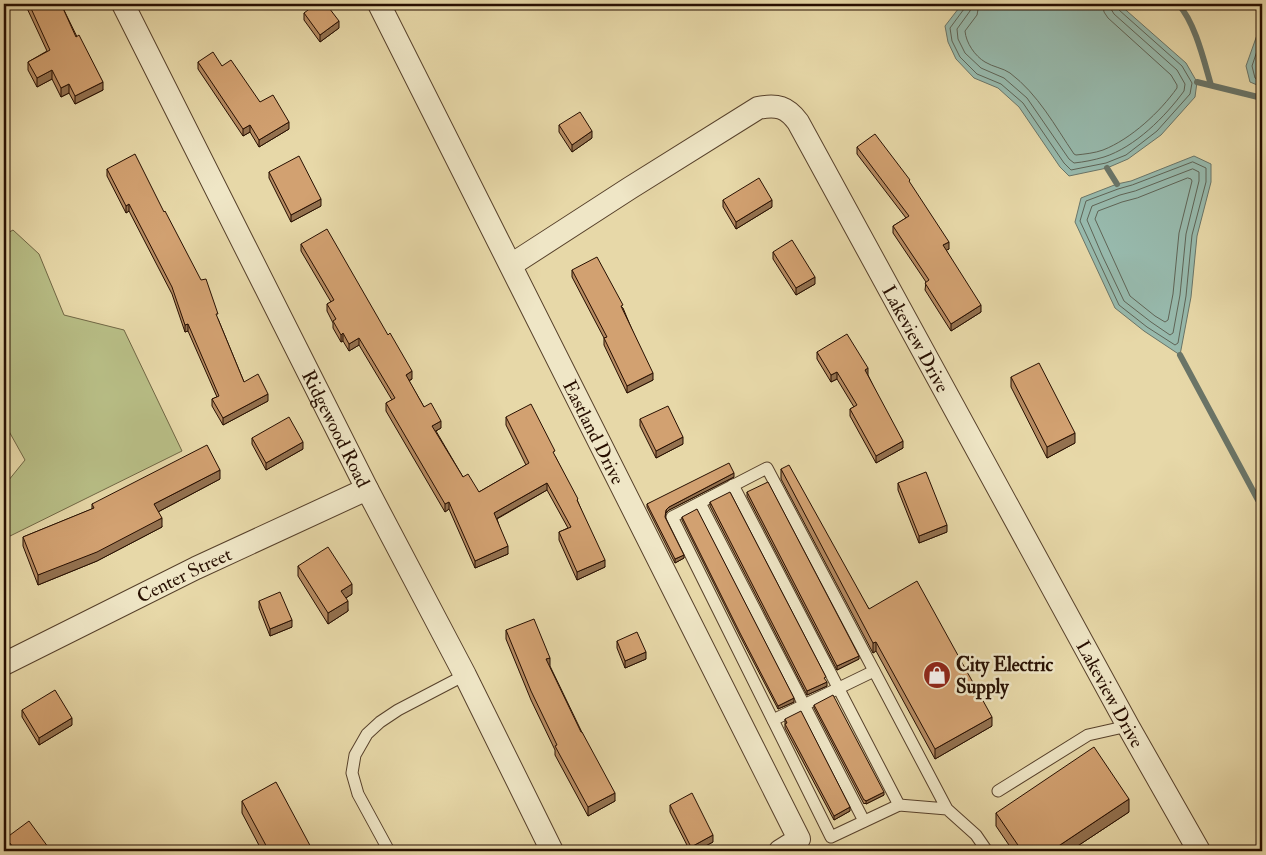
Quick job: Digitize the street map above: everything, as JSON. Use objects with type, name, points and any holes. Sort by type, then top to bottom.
[{"type":"street","name":"Ridgewood Road","points":[[123,4],[367,489],[465,676],[546,848]]},
{"type":"street","name":"Eastland Drive","points":[[379,4],[799,839],[780,851]]},
{"type":"street","name":"Lakeview Drive","points":[[511,265],[758,108],[776,106],[792,115],[798,122],[1128,726],[1199,851]]},
{"type":"street","name":"Center Street","points":[[4,664],[196,568],[367,489]]},
{"type":"lane","points":[[947,809],[899,805],[831,837],[672,517],[767,468],[947,809],[976,835],[987,851]]},
{"type":"lane","points":[[733,485],[899,805]]},
{"type":"lane","points":[[700,503],[864,822]]},
{"type":"lane","points":[[773,720],[874,671]]},
{"type":"lane","points":[[389,851],[358,794],[352,773],[355,755],[367,734],[380,722],[398,710],[465,676]]},
{"type":"lane","points":[[998,791],[1088,735],[1128,726]]},
{"type":"green space","points":[[13,230],[39,254],[64,315],[124,330],[182,451],[4,539],[4,486],[25,460],[4,425],[4,235]]},
{"type":"water","points":[[962,4],[1119,4],[1186,63],[1197,82],[1195,97],[1161,135],[1128,159],[1107,168],[1069,176],[1060,167],[1019,107],[998,88],[974,78],[956,59],[948,42],[945,26]]},
{"type":"water","points":[[1262,29],[1262,87],[1250,82],[1246,66],[1257,35]]},
{"type":"water","points":[[1194,156],[1211,164],[1211,182],[1197,236],[1191,297],[1180,355],[1144,331],[1115,308],[1075,222],[1081,198]]},
{"type":"building","points":[[29,4],[61,4],[76,37],[79,35],[103,82],[75,96],[69,84],[61,88],[52,70],[37,78],[28,62],[50,50]]},
{"type":"building","points":[[316,4],[326,4],[339,21],[320,35],[304,13]]},
{"type":"building","points":[[213,52],[222,66],[231,60],[260,102],[273,95],[289,122],[259,140],[250,125],[243,129],[198,62]]},
{"type":"building","points":[[580,112],[592,131],[572,145],[559,125]]},
{"type":"building","points":[[875,134],[910,180],[949,242],[943,245],[981,305],[951,324],[925,283],[929,280],[893,226],[909,216],[857,147]]},
{"type":"building","points":[[135,154],[201,280],[206,279],[218,314],[216,314],[244,382],[258,374],[268,394],[223,418],[212,399],[219,396],[188,324],[185,325],[172,287],[129,204],[126,206],[107,169]]},
{"type":"building","points":[[299,156],[321,199],[291,215],[269,172]]},
{"type":"building","points":[[759,178],[772,200],[736,222],[723,200]]},
{"type":"building","points":[[327,229],[388,335],[390,333],[412,371],[406,375],[424,407],[431,403],[441,421],[432,426],[463,477],[468,474],[479,492],[529,463],[506,417],[531,404],[555,451],[553,452],[578,499],[605,560],[577,572],[559,532],[571,527],[547,483],[494,513],[508,546],[475,561],[449,502],[445,504],[386,403],[395,398],[359,338],[349,344],[333,321],[336,319],[327,304],[334,300],[301,244]]},
{"type":"building","points":[[792,240],[815,277],[796,288],[773,252]]},
{"type":"building","points":[[597,257],[623,305],[621,306],[653,373],[627,386],[604,338],[607,337],[572,270]]},
{"type":"building","points":[[847,334],[868,368],[865,370],[903,441],[876,456],[850,409],[857,405],[837,372],[831,375],[817,352]]},
{"type":"building","points":[[1039,363],[1075,433],[1047,447],[1011,377]]},
{"type":"building","points":[[668,406],[683,437],[656,451],[640,419]]},
{"type":"building","points":[[289,417],[303,442],[266,463],[252,438]]},
{"type":"building","points":[[207,445],[220,470],[154,504],[162,518],[97,552],[38,575],[23,537],[94,508],[92,504]]},
{"type":"building","points":[[729,463],[734,473],[666,510],[665,517],[684,555],[675,559],[647,504]]},
{"type":"building","points":[[789,465],[869,609],[917,581],[992,717],[935,749],[876,642],[873,643],[781,469]]},
{"type":"building","points":[[926,472],[947,525],[919,536],[898,483]]},
{"type":"building","points":[[768,482],[859,656],[837,666],[747,492]]},
{"type":"building","points":[[730,492],[826,677],[824,678],[827,682],[807,691],[710,502]]},
{"type":"building","points":[[697,509],[794,698],[778,706],[682,517]]},
{"type":"building","points":[[328,547],[352,584],[341,591],[348,601],[328,613],[298,566]]},
{"type":"building","points":[[280,592],[292,620],[270,629],[259,601]]},
{"type":"building","points":[[534,619],[550,658],[546,659],[581,732],[615,793],[588,807],[555,746],[557,745],[531,691],[506,630]]},
{"type":"building","points":[[637,632],[646,652],[625,661],[617,641]]},
{"type":"building","points":[[55,690],[72,718],[39,738],[22,710]]},
{"type":"building","points":[[833,695],[884,792],[866,801],[814,705]]},
{"type":"building","points":[[801,711],[850,807],[834,816],[785,724],[787,723],[785,719]]},
{"type":"building","points":[[1094,747],[1129,799],[1051,851],[1022,851],[996,813]]},
{"type":"building","points":[[276,782],[313,851],[269,851],[242,801]]},
{"type":"building","points":[[692,793],[713,835],[691,847],[670,805]]},
{"type":"building","points":[[29,821],[51,851],[16,851],[6,838]]},
{"type":"waterway","points":[[1178,4],[1194,31],[1211,85]]},
{"type":"waterway","points":[[1197,82],[1262,98]]},
{"type":"waterway","points":[[1107,168],[1117,184]]},
{"type":"waterway","points":[[1180,355],[1262,505]]},
{"type":"place","name":"City Electric Supply","points":[[937,675]]}]
